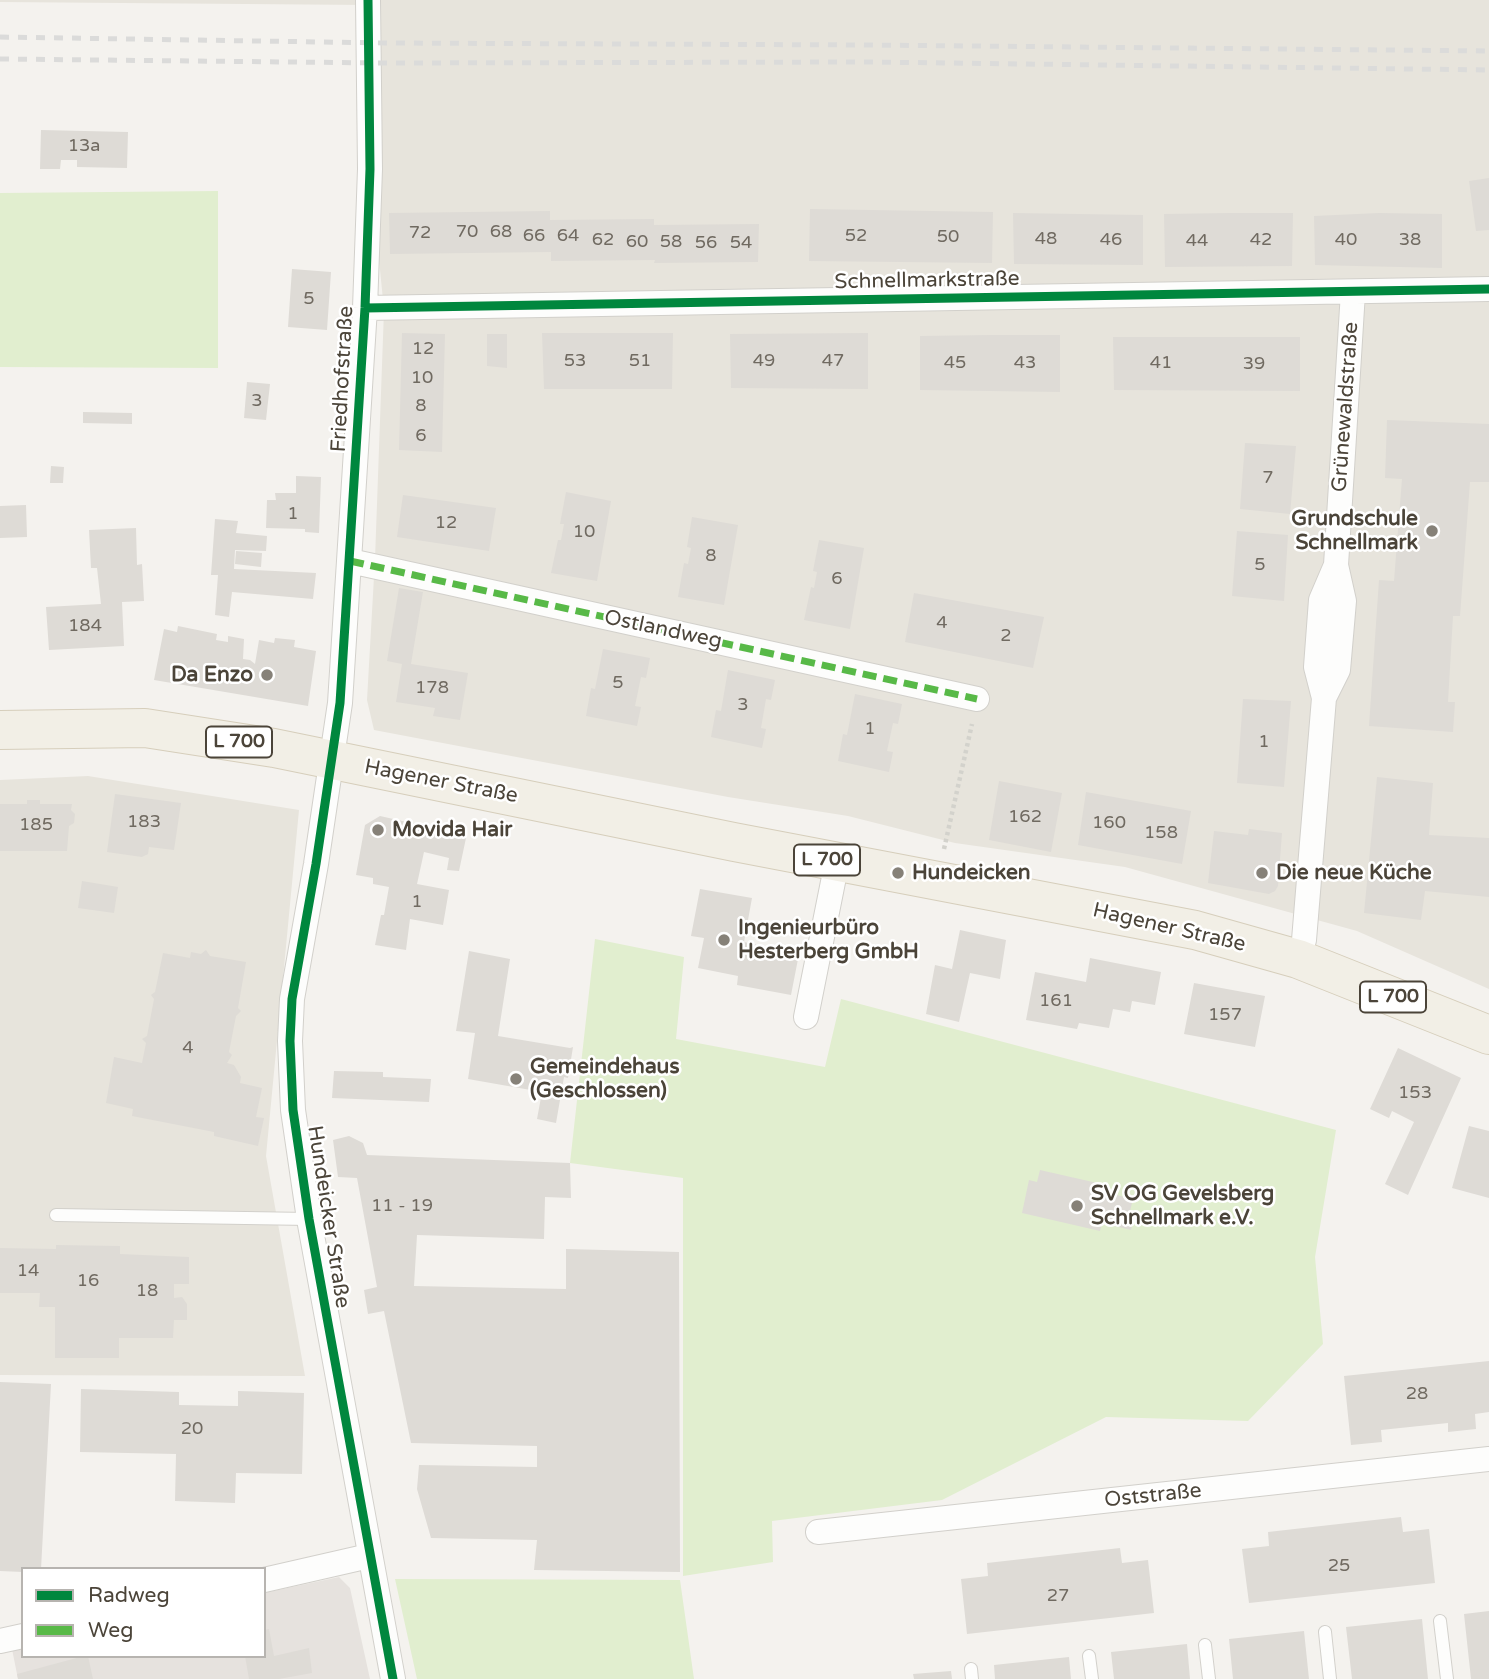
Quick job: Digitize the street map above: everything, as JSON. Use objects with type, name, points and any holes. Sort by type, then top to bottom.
[{"type":"main road","name":"Hagener Straße","points":[[0,730],[145,728],[274,748],[837,862],[1195,930],[1298,959],[1489,1035]]},
{"type":"street","name":"Friedhofstraße","points":[[332,759],[341,703],[365,308],[370,169],[368,0]]},
{"type":"street","name":"Schnellmarkstraße","points":[[365,308],[1489,289]]},
{"type":"street","name":"Grünewaldstraße","points":[[1298,959],[1304,940],[1324,698],[1338,670],[1344,601],[1336,565],[1353,292]]},
{"type":"street","name":"Ostlandweg","points":[[350,561],[977,699]]},
{"type":"street","name":"Hundeicker Straße","points":[[332,759],[292,999],[290,1027],[293,1110],[309,1219],[393,1679]]},
{"type":"street","points":[[806,1017],[837,862]]},
{"type":"street","name":"Oststraße","points":[[818,1532],[1489,1460]]},
{"type":"street","points":[[266,1580],[369,1556]]},
{"type":"street","points":[[0,1641],[21,1636]]},
{"type":"lane","points":[[55,1215],[309,1219]]},
{"type":"lane","points":[[1440,1621],[1447,1679]]},
{"type":"lane","points":[[1325,1632],[1330,1679]]},
{"type":"lane","points":[[1205,1645],[1209,1679]]},
{"type":"lane","points":[[1089,1656],[1092,1679]]},
{"type":"path","points":[[937,881],[977,699]]},
{"type":"shaded area","points":[[0,0],[1489,0],[1489,989],[1357,931],[1125,867],[955,843],[848,816],[728,797],[374,730],[367,700],[384,310],[370,169],[368,5]]},
{"type":"shaded area","points":[[88,776],[299,810],[266,1156],[305,1376],[0,1375],[0,780]]},
{"type":"shaded area","points":[[339,1577],[350,1588],[370,1679],[18,1679],[12,1649],[21,1647],[21,1658],[266,1658],[266,1593]]},
{"type":"green space","points":[[218,191],[218,368],[0,367],[0,193]]},
{"type":"green space","points":[[595,939],[684,957],[676,1039],[825,1067],[841,999],[1336,1130],[1315,1257],[1323,1344],[1248,1421],[1106,1417],[942,1500],[772,1521],[773,1562],[683,1576],[683,1178],[570,1163]]},
{"type":"green space","points":[[395,1579],[680,1580],[694,1679],[417,1679]]},
{"type":"building","points":[[41,130],[128,132],[127,168],[77,167],[77,160],[61,160],[60,169],[40,169]]},
{"type":"building","points":[[1489,178],[1489,230],[1476,231],[1469,181]]},
{"type":"building","points":[[810,209],[993,212],[992,263],[809,261]]},
{"type":"building","points":[[550,211],[550,220],[654,219],[654,225],[759,224],[758,262],[551,261],[551,252],[390,254],[389,213]]},
{"type":"building","points":[[1013,213],[1143,215],[1143,265],[1014,264]]},
{"type":"building","points":[[1293,213],[1292,266],[1165,267],[1164,214]]},
{"type":"building","points":[[1442,214],[1442,268],[1315,265],[1314,216]]},
{"type":"building","points":[[292,269],[331,272],[327,330],[288,327]]},
{"type":"building","points":[[402,333],[445,334],[442,452],[399,450]]},
{"type":"building","points":[[542,333],[673,333],[672,389],[544,389]]},
{"type":"building","points":[[868,333],[868,389],[731,388],[730,334]]},
{"type":"building","points":[[487,334],[507,334],[507,368],[487,366]]},
{"type":"building","points":[[1060,335],[1060,392],[920,390],[920,336]]},
{"type":"building","points":[[1113,337],[1300,337],[1300,391],[1114,390]]},
{"type":"building","points":[[247,382],[270,384],[266,420],[244,418]]},
{"type":"building","points":[[83,412],[132,413],[132,424],[83,423]]},
{"type":"building","name":"Grundschule Schnellmark","points":[[1387,420],[1489,424],[1489,482],[1470,482],[1460,616],[1453,616],[1448,702],[1455,702],[1453,732],[1369,726],[1379,580],[1394,581],[1402,479],[1385,478]]},
{"type":"building","points":[[1245,443],[1296,446],[1290,514],[1240,509]]},
{"type":"building","points":[[51,466],[64,467],[63,483],[50,483]]},
{"type":"building","points":[[296,476],[321,477],[319,533],[305,532],[305,529],[266,528],[267,500],[276,500],[275,493],[296,493]]},
{"type":"building","points":[[566,492],[611,501],[597,581],[551,573],[564,524],[560,524]]},
{"type":"building","points":[[403,495],[496,508],[489,551],[397,537]]},
{"type":"building","points":[[26,505],[27,537],[0,538],[0,506]]},
{"type":"building","points":[[692,517],[738,525],[724,605],[678,597],[684,563],[688,564],[691,548],[687,547]]},
{"type":"building","points":[[215,519],[238,521],[236,533],[267,536],[266,551],[235,550],[234,569],[316,573],[313,599],[232,592],[229,617],[215,615],[218,575],[211,575]]},
{"type":"building","points":[[136,528],[137,565],[142,564],[144,601],[122,602],[124,646],[49,650],[46,607],[101,604],[97,568],[91,568],[89,530]]},
{"type":"building","points":[[1237,531],[1288,535],[1284,601],[1232,596]]},
{"type":"building","points":[[819,540],[864,548],[850,629],[804,620],[817,572],[813,571]]},
{"type":"building","points":[[236,551],[262,553],[261,567],[235,564]]},
{"type":"building","points":[[399,588],[423,592],[411,664],[468,673],[460,720],[433,716],[435,708],[396,702],[402,664],[387,661]]},
{"type":"building","points":[[914,593],[1044,617],[1033,668],[905,642]]},
{"type":"building","points":[[178,626],[217,634],[216,640],[228,642],[228,636],[244,639],[243,659],[255,664],[259,640],[274,643],[275,638],[295,640],[294,647],[316,651],[308,706],[154,680],[164,629],[177,632]]},
{"type":"building","points":[[603,649],[650,658],[646,678],[641,677],[635,706],[641,707],[637,726],[586,716]]},
{"type":"building","points":[[728,670],[775,680],[771,700],[766,699],[761,728],[766,729],[762,748],[711,737],[716,710],[721,711]]},
{"type":"building","points":[[855,694],[902,704],[898,724],[893,723],[887,751],[893,752],[889,772],[838,761],[843,734],[847,735]]},
{"type":"building","points":[[1243,699],[1291,701],[1284,787],[1237,783]]},
{"type":"building","points":[[1377,777],[1433,783],[1429,835],[1489,838],[1489,897],[1425,891],[1421,920],[1364,913]]},
{"type":"building","points":[[999,781],[1062,793],[1051,852],[989,840]]},
{"type":"building","points":[[1086,792],[1191,811],[1182,864],[1078,845]]},
{"type":"building","points":[[115,794],[181,803],[174,850],[149,847],[148,854],[142,857],[107,852]]},
{"type":"building","points":[[27,800],[40,800],[40,804],[72,804],[71,810],[75,814],[74,823],[69,826],[67,851],[0,851],[0,804],[27,804]]},
{"type":"building","points":[[380,816],[429,827],[428,831],[466,838],[459,871],[447,870],[449,858],[424,852],[417,884],[449,890],[443,925],[410,919],[406,950],[375,945],[389,887],[373,884],[373,878],[356,875],[365,825]]},
{"type":"building","points":[[1249,829],[1282,833],[1278,886],[1269,894],[1208,883],[1214,831],[1248,835]]},
{"type":"building","points":[[82,881],[118,887],[114,913],[78,908]]},
{"type":"building","name":"Ingenieurbüro Hesterberg GmbH","points":[[700,889],[752,898],[744,942],[799,954],[791,995],[737,985],[738,976],[698,968],[704,938],[691,936]]},
{"type":"building","points":[[960,930],[1006,940],[1000,979],[970,973],[959,1022],[926,1014],[935,965],[952,969]]},
{"type":"building","points":[[206,950],[210,956],[246,962],[238,1008],[241,1011],[236,1016],[229,1052],[232,1055],[227,1063],[234,1065],[241,1077],[240,1083],[262,1088],[256,1117],[264,1118],[258,1146],[214,1136],[214,1132],[132,1116],[133,1109],[106,1103],[114,1057],[142,1063],[146,1043],[142,1039],[147,1036],[154,999],[151,995],[155,992],[163,953],[190,958],[191,952],[201,954]]},
{"type":"building","name":"Gemeindehaus (Geschlossen)","points":[[469,951],[510,959],[498,1036],[573,1047],[568,1078],[564,1077],[556,1123],[537,1119],[542,1092],[468,1079],[475,1033],[456,1031]]},
{"type":"building","points":[[1090,958],[1161,972],[1155,1005],[1132,1001],[1130,1012],[1113,1009],[1109,1028],[1079,1023],[1077,1029],[1026,1020],[1035,972],[1086,982]]},
{"type":"building","points":[[1194,983],[1265,996],[1255,1047],[1184,1034]]},
{"type":"building","points":[[1398,1048],[1461,1078],[1408,1195],[1385,1184],[1414,1122],[1392,1111],[1389,1118],[1370,1109]]},
{"type":"building","points":[[334,1071],[383,1072],[383,1077],[431,1079],[429,1102],[332,1098]]},
{"type":"building","points":[[1469,1126],[1489,1131],[1489,1198],[1452,1188]]},
{"type":"building","points":[[349,1136],[363,1143],[367,1155],[570,1163],[571,1198],[545,1197],[544,1239],[417,1235],[414,1286],[566,1289],[566,1249],[679,1252],[680,1572],[534,1570],[537,1540],[431,1538],[417,1489],[419,1465],[537,1467],[537,1446],[411,1443],[384,1311],[368,1314],[364,1290],[377,1287],[357,1178],[338,1177],[333,1140]]},
{"type":"building","name":"SV OG Gevelsberg Schnellmark e.V.","points":[[1040,1170],[1106,1185],[1104,1192],[1133,1199],[1129,1215],[1134,1216],[1131,1230],[1102,1223],[1100,1231],[1022,1213],[1029,1180],[1037,1182]]},
{"type":"building","points":[[56,1245],[120,1246],[120,1254],[189,1257],[189,1284],[174,1284],[174,1298],[182,1297],[187,1304],[187,1320],[174,1320],[173,1338],[119,1338],[119,1358],[55,1358],[55,1307],[39,1307],[40,1293],[0,1293],[0,1248],[56,1249]]},
{"type":"building","points":[[1489,1361],[1489,1412],[1475,1414],[1476,1429],[1448,1432],[1448,1423],[1381,1430],[1382,1442],[1351,1445],[1344,1376]]},
{"type":"building","points":[[0,1382],[51,1384],[41,1567],[21,1567],[21,1572],[0,1571]]},
{"type":"building","points":[[81,1389],[179,1392],[179,1405],[238,1406],[238,1391],[304,1393],[302,1474],[236,1473],[235,1503],[175,1501],[176,1454],[80,1452]]},
{"type":"building","points":[[1401,1517],[1403,1532],[1429,1529],[1435,1583],[1249,1603],[1242,1549],[1269,1546],[1268,1532]]},
{"type":"building","points":[[1120,1548],[1122,1563],[1148,1560],[1154,1613],[967,1634],[961,1579],[988,1576],[987,1563]]},
{"type":"building","points":[[1489,1611],[1489,1679],[1471,1679],[1464,1614]]},
{"type":"building","points":[[1422,1619],[1428,1679],[1352,1679],[1346,1627]]},
{"type":"building","points":[[269,1629],[274,1656],[309,1648],[312,1673],[279,1679],[249,1679],[245,1658],[266,1658],[266,1630]]},
{"type":"building","points":[[1304,1631],[1309,1679],[1233,1679],[1229,1639]]},
{"type":"building","points":[[1187,1644],[1190,1679],[1114,1679],[1111,1652]]},
{"type":"building","points":[[1069,1657],[1071,1679],[995,1679],[994,1665]]},
{"type":"building","points":[[77,1658],[88,1658],[93,1679],[18,1679],[17,1674]]},
{"type":"building","points":[[951,1671],[952,1679],[914,1679],[913,1674]]},
{"type":"railway","points":[[0,37],[386,43],[1489,51]]},
{"type":"railway","points":[[0,59],[387,63],[870,62],[1489,70]]},
{"type":"marked path","points":[[350,561],[977,699]]},
{"type":"cycle path","points":[[368,0],[370,169],[365,308],[340,703],[292,999],[290,1041],[293,1110],[309,1219],[393,1679]]},
{"type":"cycle path","points":[[365,308],[1489,289]]},
{"type":"place","name":"Grundschule Schnellmark","points":[[1432,531]]},
{"type":"place","name":"Da Enzo","points":[[267,675]]},
{"type":"place","name":"Movida Hair","points":[[378,830]]},
{"type":"place","name":"Hundeicken","points":[[898,873]]},
{"type":"place","name":"Die neue Küche","points":[[1262,873]]},
{"type":"place","name":"Ingenieurbüro Hesterberg GmbH","points":[[724,940]]},
{"type":"place","name":"Gemeindehaus (Geschlossen)","points":[[516,1079]]},
{"type":"place","name":"SV OG Gevelsberg Schnellmark e.V.","points":[[1077,1206]]}]
